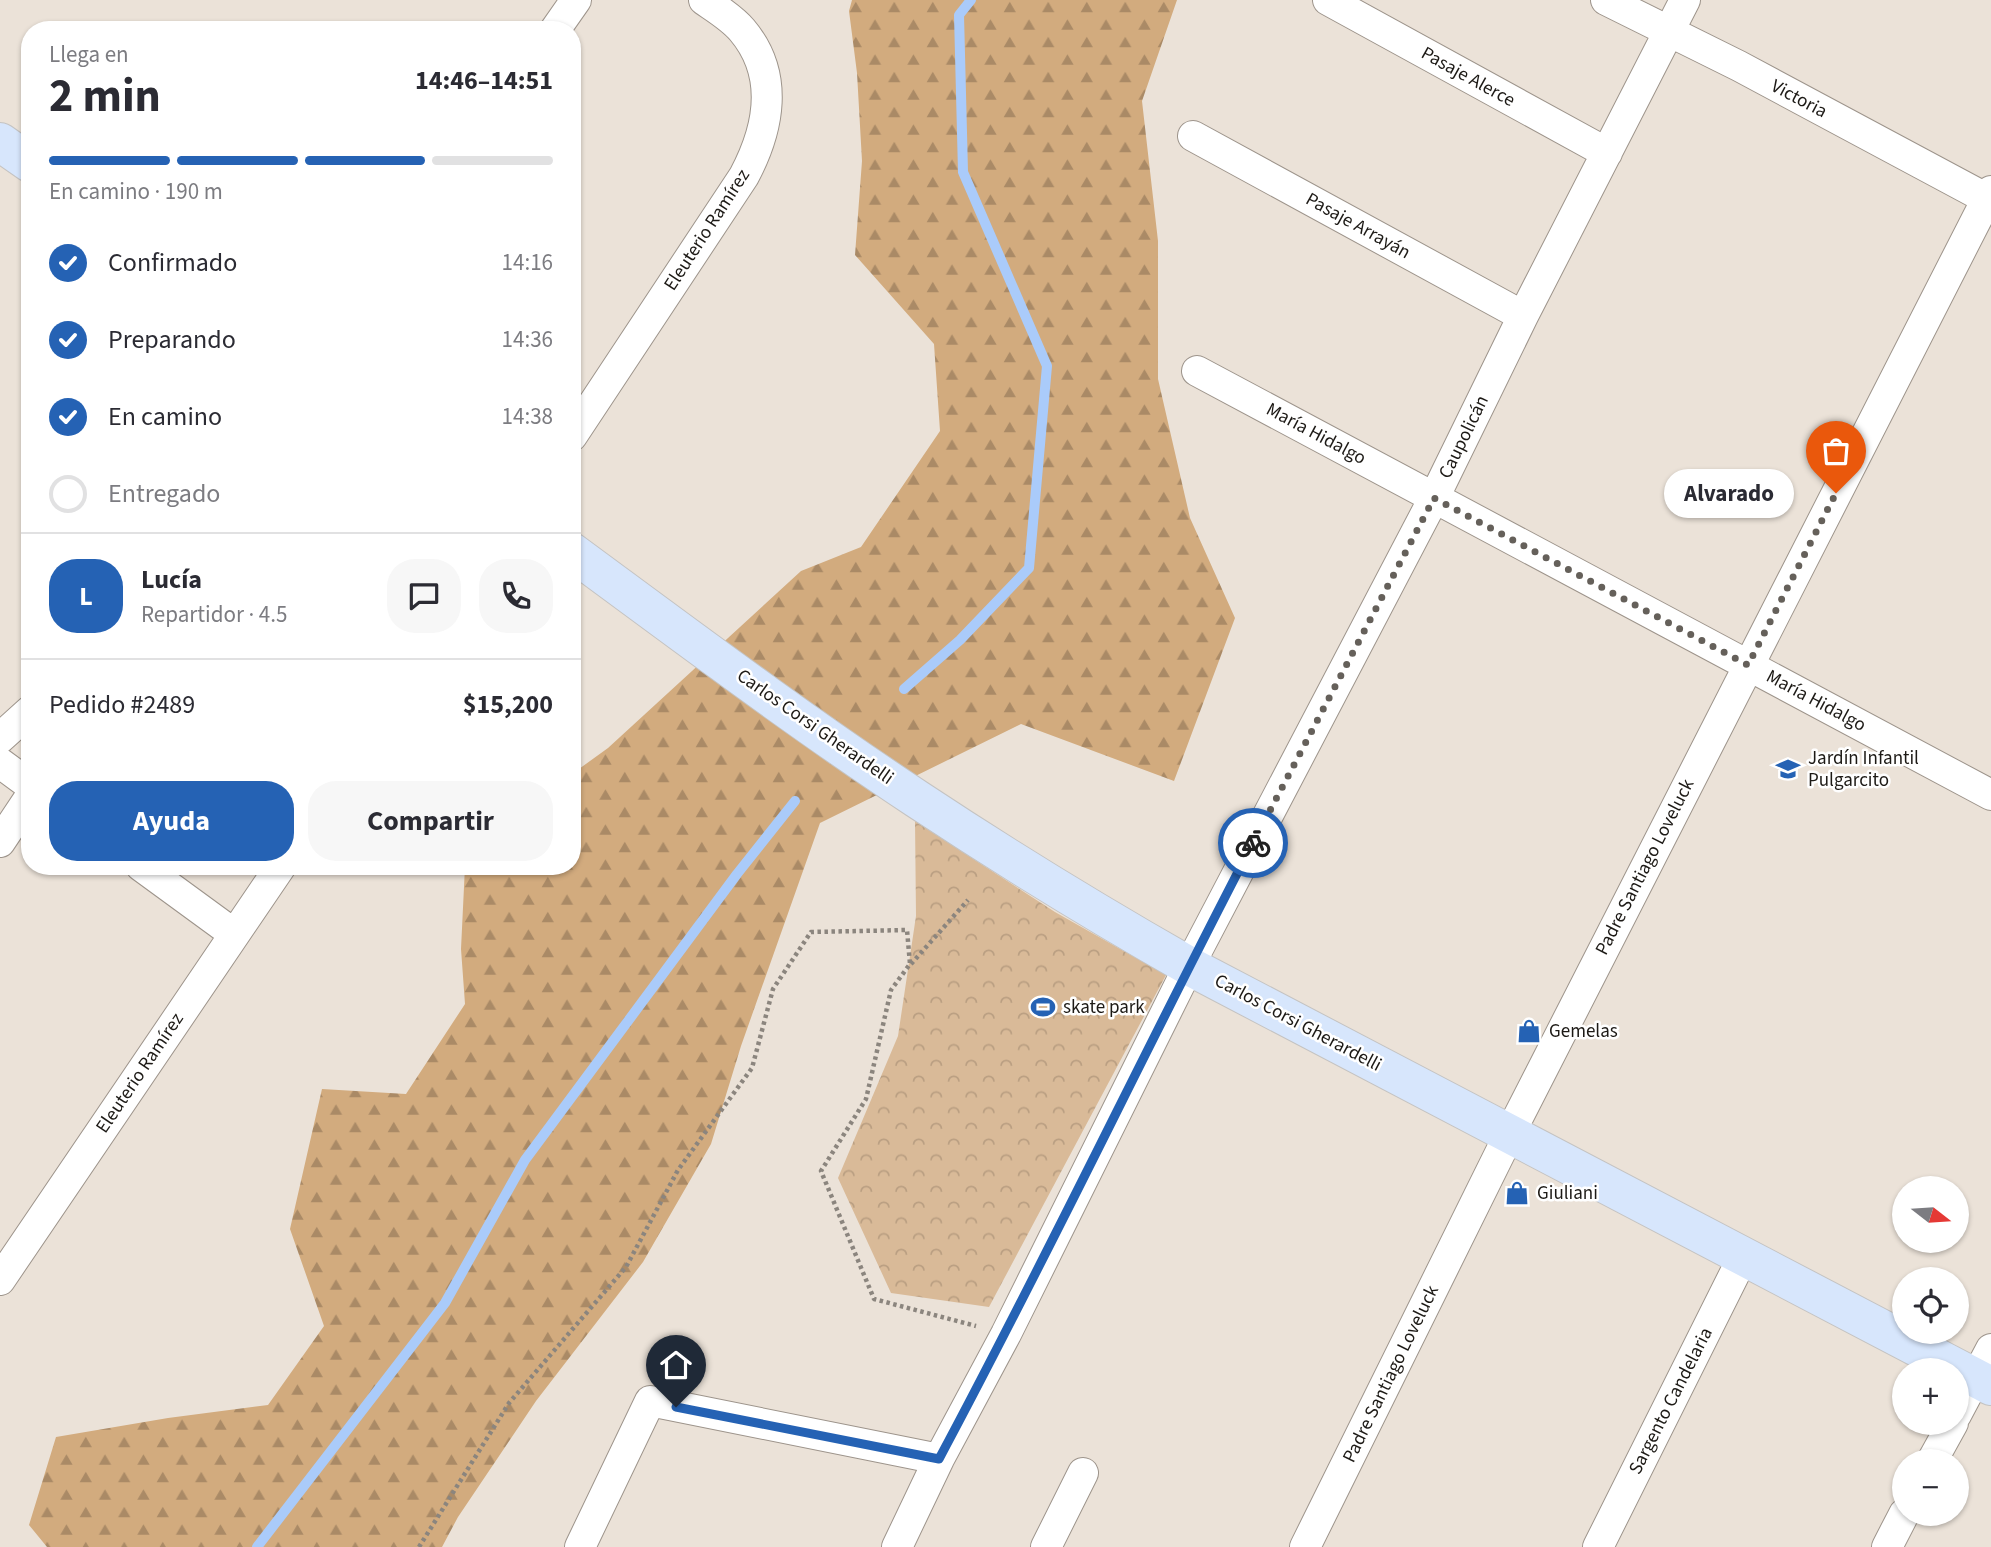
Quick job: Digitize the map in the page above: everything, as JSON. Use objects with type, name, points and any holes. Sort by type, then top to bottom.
[{"type":"main road","points":[[0,142],[21,157]]},
{"type":"main road","name":"Carlos Corsi Gherardelli","points":[[581,559],[916,799],[1117,925],[1189,966],[1509,1135],[1744,1255],[1986,1371]]},
{"type":"street","points":[[561,21],[576,0]]},
{"type":"street","name":"Pasaje Alerce","points":[[1328,0],[1607,153]]},
{"type":"street","name":"Victoria","points":[[1606,0],[1989,197]]},
{"type":"street","name":"Caupolicán","points":[[897,1547],[1189,966],[1434,498],[1523,316],[1685,0]]},
{"type":"street","name":"Eleuterio Ramírez","points":[[581,422],[755,156],[767,113],[766,76],[762,62],[741,28],[715,7]]},
{"type":"street","name":"Pasaje Arrayán","points":[[1193,136],[1523,316]]},
{"type":"street","name":"Padre Santiago Loveluck","points":[[1305,1547],[1509,1135],[1989,197]]},
{"type":"street","name":"María Hidalgo","points":[[1197,371],[1991,794]]},
{"type":"street","points":[[0,738],[21,718]]},
{"type":"street","points":[[0,763],[21,778]]},
{"type":"street","points":[[0,842],[21,810]]},
{"type":"street","points":[[153,875],[234,934]]},
{"type":"street","name":"Eleuterio Ramírez","points":[[0,1280],[275,875]]},
{"type":"street","name":"Sargento Candelaria","points":[[1598,1547],[1744,1255]]},
{"type":"street","points":[[1969,1396],[1986,1371]]},
{"type":"street","points":[[580,1547],[650,1401],[939,1459]]},
{"type":"street","points":[[1046,1547],[1083,1473]]},
{"type":"street","points":[[1887,1547],[1898,1526]]},
{"type":"path","points":[[968,900],[910,964],[891,990],[866,1099],[821,1171],[874,1299],[1006,1334]]},
{"type":"path","points":[[419,1547],[509,1403],[626,1267],[678,1170],[752,1068],[773,989],[811,932],[907,930],[910,964]]},
{"type":"green space","points":[[852,0],[1177,0],[1142,101],[1158,241],[1158,379],[1190,518],[1235,618],[1174,781],[1021,724],[820,823],[741,1046],[711,1144],[643,1262],[536,1401],[458,1517],[442,1547],[47,1547],[29,1525],[56,1437],[268,1405],[324,1326],[290,1229],[322,1089],[406,1094],[465,1004],[461,949],[465,875],[581,875],[581,768],[608,748],[801,571],[861,547],[940,431],[934,344],[855,255],[862,161],[857,73],[849,11]]},
{"type":"green space","points":[[915,821],[1055,912],[1166,975],[989,1307],[891,1293],[838,1178],[898,1036],[916,916]]},
{"type":"waterway","points":[[904,689],[960,640],[1029,568],[1047,366],[963,172],[959,15],[971,0]]},
{"type":"waterway","points":[[257,1547],[445,1303],[525,1160],[737,874],[795,801]]},
{"type":"way so far","points":[[1253,843],[1434,498],[1748,665],[1836,493]]},
{"type":"place","name":"Alvarado","points":[[1836,493]]},
{"type":"place","name":"Jardín Infantil Pulgarcito","points":[[1788,769]]},
{"type":"place","name":"skate park","points":[[1043,1007]]},
{"type":"place","name":"Gemelas","points":[[1529,1031]]},
{"type":"place","name":"Giuliani","points":[[1517,1193]]},
{"type":"route","points":[[676,1407],[939,1459],[1006,1334],[1253,843]]}]
